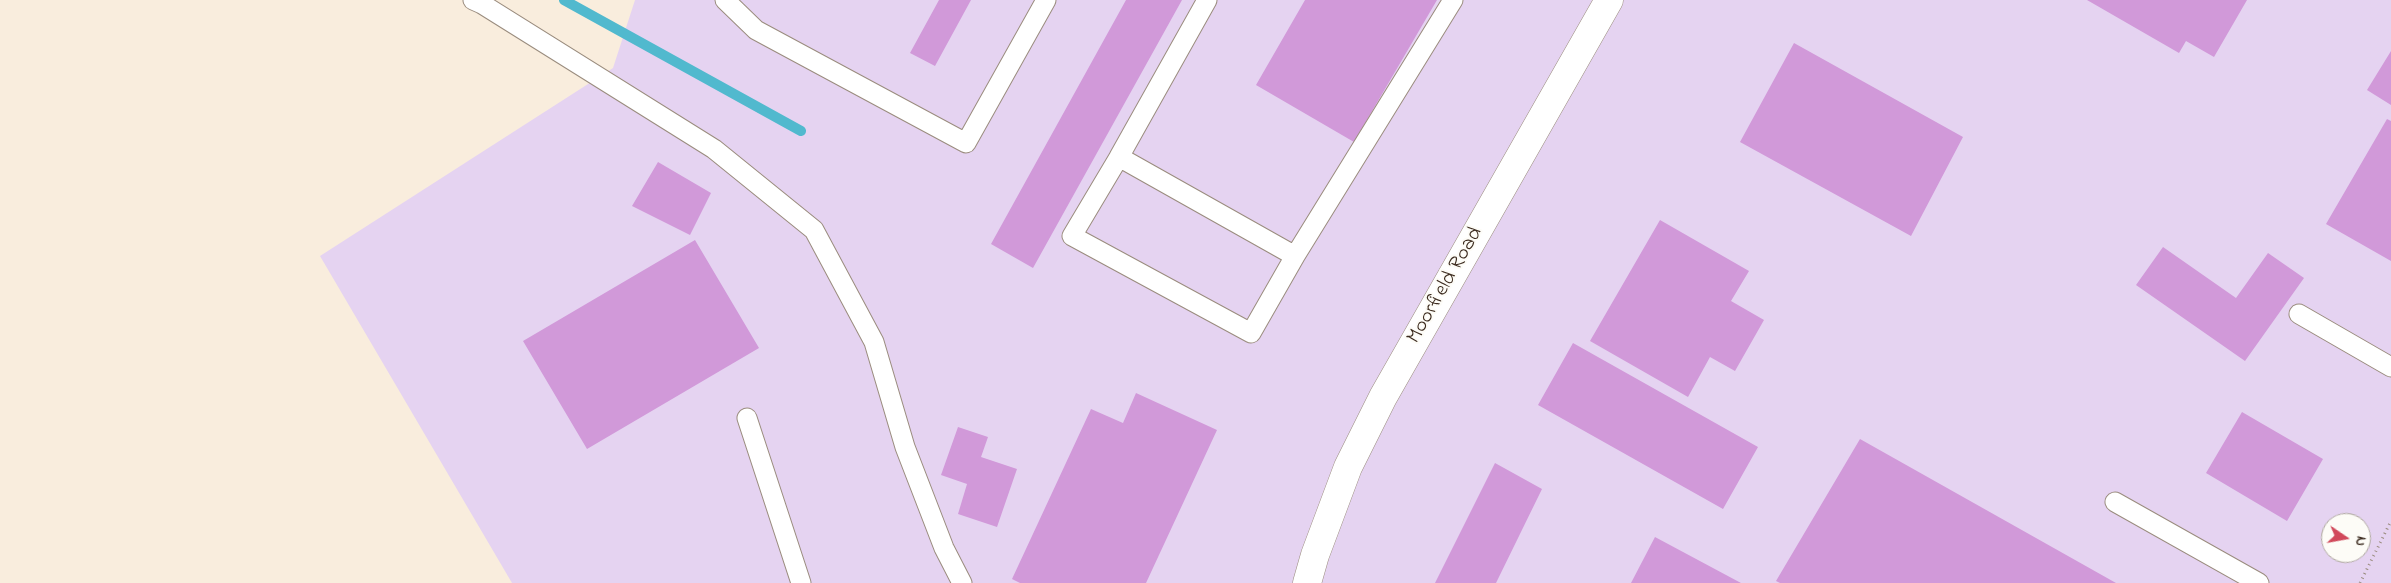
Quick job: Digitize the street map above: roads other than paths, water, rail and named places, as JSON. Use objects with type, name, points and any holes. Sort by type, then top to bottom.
[{"type":"street","name":"Moorfield Road","points":[[1307,583],[1315,555],[1348,467],[1382,397],[1609,0]]},
{"type":"lane","points":[[473,0],[714,149],[814,230],[874,342],[905,447],[944,548],[962,583]]},
{"type":"lane","points":[[725,0],[756,30],[966,143],[1046,0]]},
{"type":"lane","points":[[1207,0],[1072,236],[1251,333],[1295,256],[1453,0]]},
{"type":"lane","points":[[1119,156],[1295,256]]},
{"type":"lane","points":[[2299,314],[2391,366]]},
{"type":"lane","points":[[747,418],[801,583]]},
{"type":"lane","points":[[2115,502],[2259,583]]},
{"type":"waterway","points":[[564,0],[801,131]]}]
